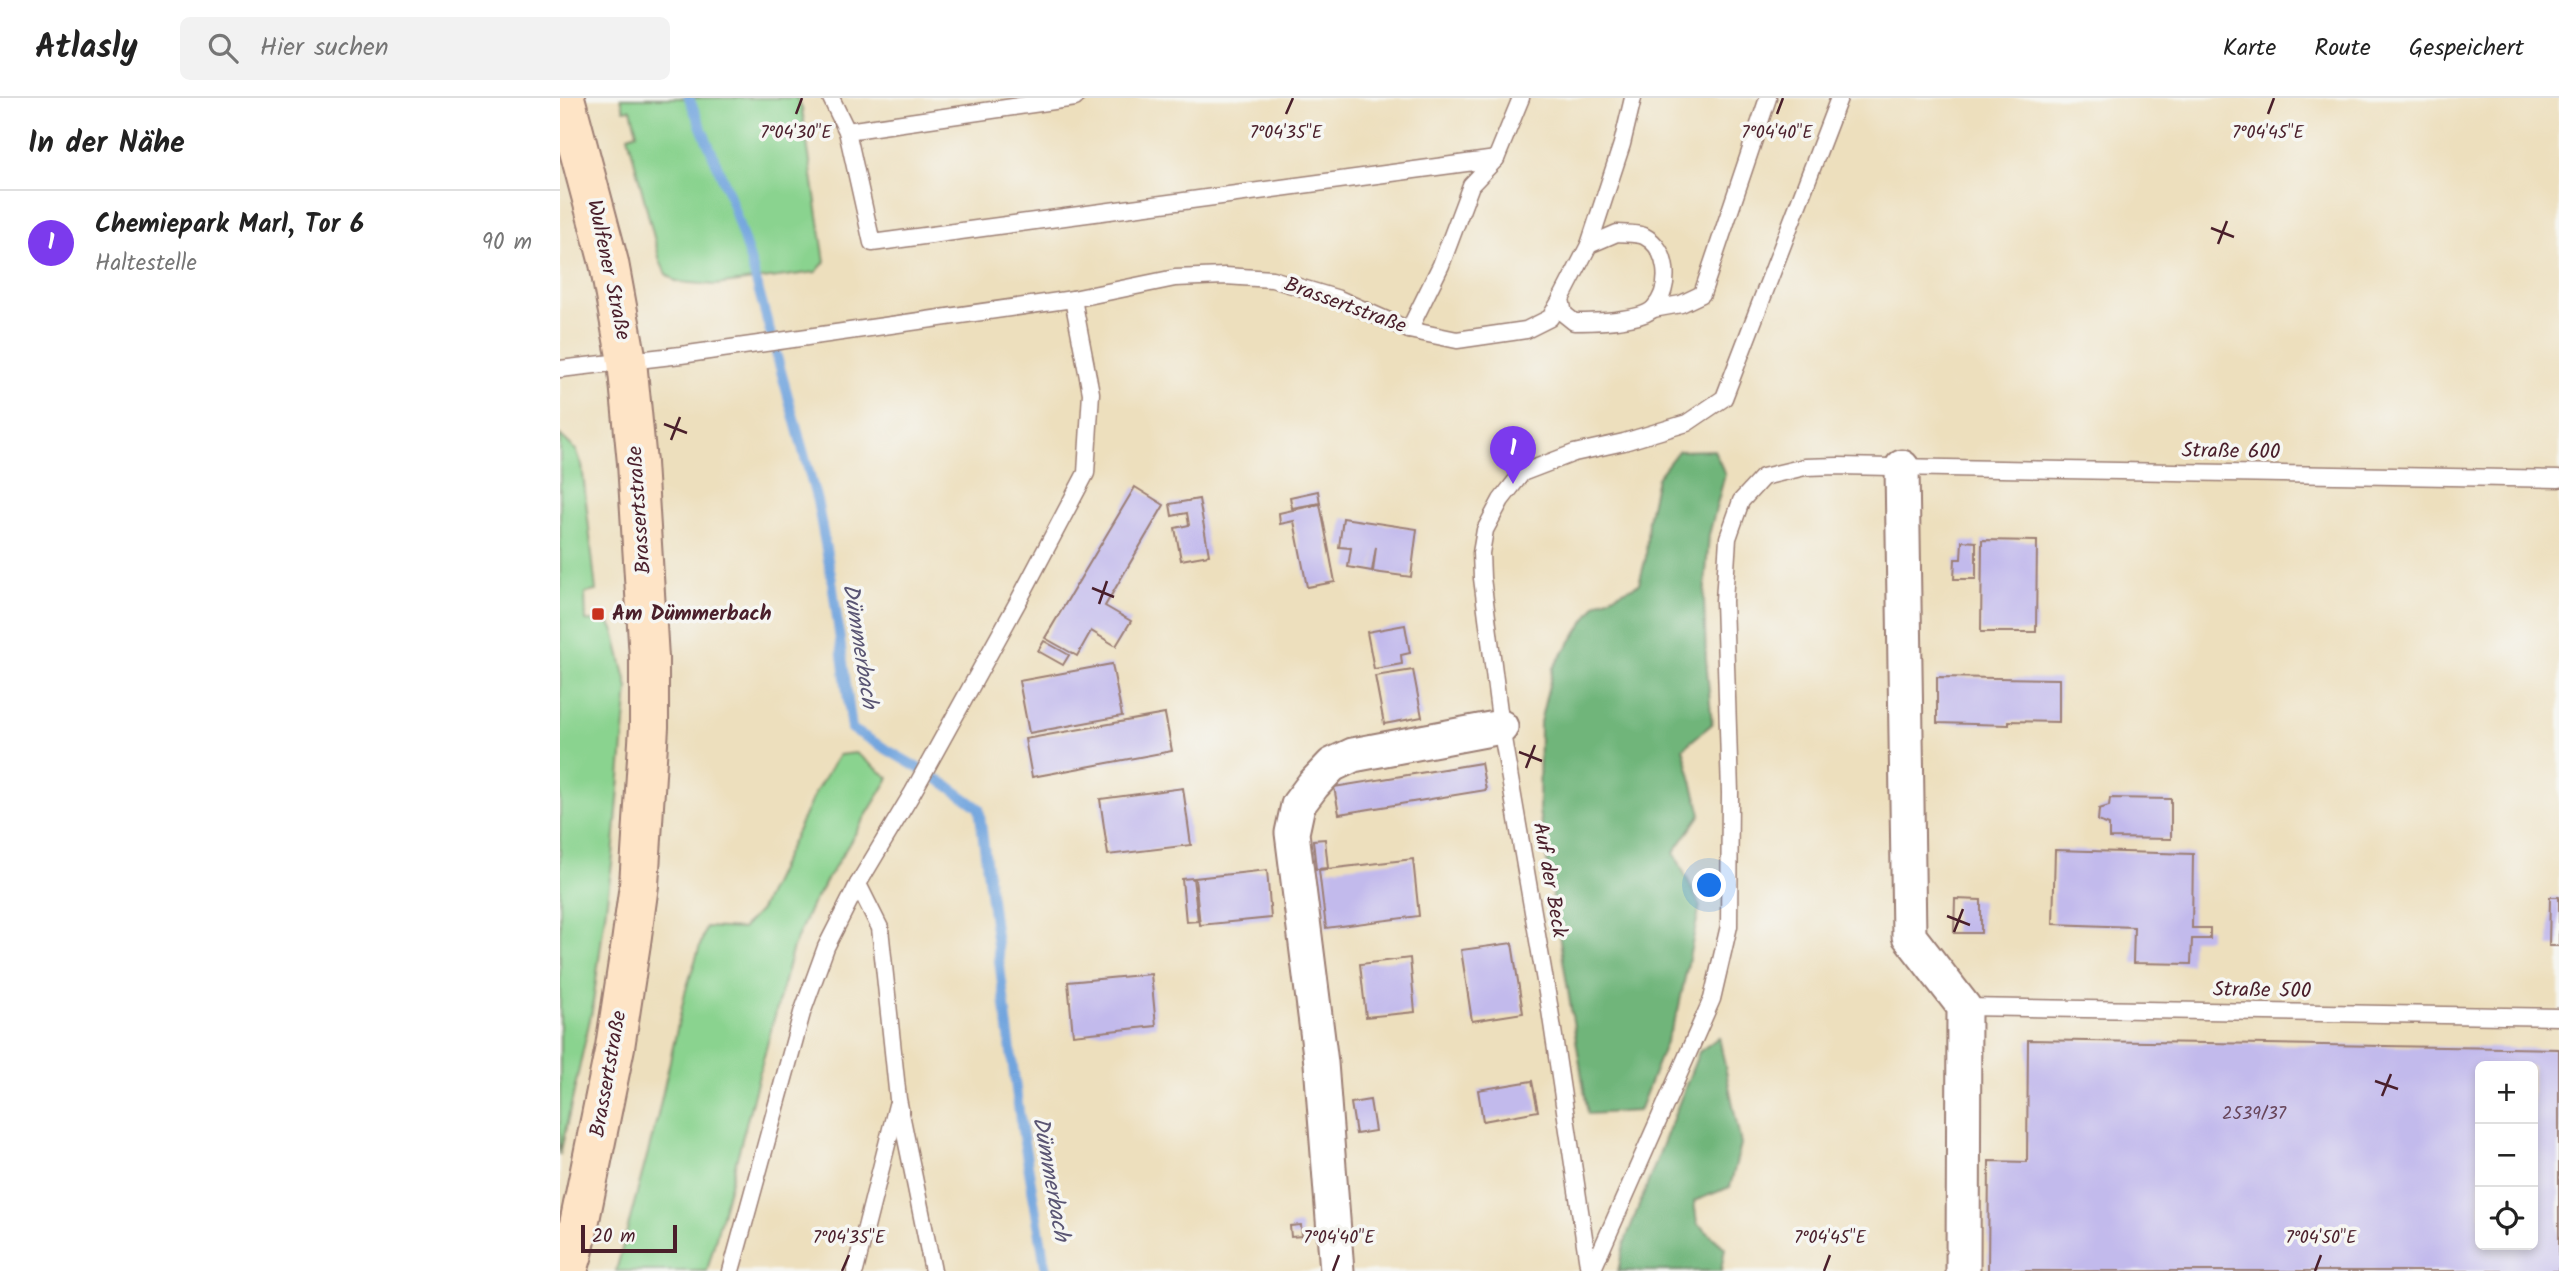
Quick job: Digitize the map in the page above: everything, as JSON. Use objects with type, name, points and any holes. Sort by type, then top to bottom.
[{"type":"main road","name":"Wulfener Straße","points":[[565,98],[609,263],[627,361]]},
{"type":"main road","name":"Brassertstraße","points":[[568,1271],[615,1047],[639,885],[649,727],[649,658],[637,463],[627,361]]},
{"type":"street","points":[[1902,467],[1909,936],[1964,1007],[1963,1271]]},
{"type":"street","points":[[1337,1271],[1321,1063],[1292,833],[1298,805],[1332,765],[1353,755],[1501,727]]},
{"type":"lane","points":[[831,98],[847,131],[872,243],[1496,159]]},
{"type":"lane","points":[[847,131],[1075,98]]},
{"type":"lane","points":[[1409,330],[1441,265],[1471,185],[1496,159],[1521,98]]},
{"type":"lane","points":[[1593,322],[1574,322],[1564,314],[1562,299],[1589,245],[1622,144],[1633,98]]},
{"type":"lane","points":[[1526,330],[1635,316],[1702,295],[1768,98]]},
{"type":"lane","name":"Auf der Beck","points":[[1590,1271],[1550,1010],[1501,727],[1482,578],[1481,553],[1485,530],[1501,500],[1522,473],[1574,453],[1624,442],[1687,423],[1724,398],[1839,98]]},
{"type":"lane","points":[[1589,245],[1617,233],[1642,235],[1656,245],[1664,260],[1665,279],[1662,293],[1653,309]]},
{"type":"lane","name":"Brassertstraße","points":[[627,361],[1073,299],[1175,278],[1225,276],[1272,279],[1339,299],[1409,330],[1457,340],[1526,330],[1550,318],[1562,299]]},
{"type":"lane","points":[[731,1271],[802,1013],[826,947],[858,884],[913,792],[1020,598],[1086,473],[1091,393],[1073,299]]},
{"type":"lane","points":[[560,369],[627,361]]},
{"type":"lane","name":"Straße 600","points":[[1590,1271],[1712,999],[1729,926],[1730,793],[1724,601],[1728,538],[1741,501],[1763,477],[1805,467],[1902,467],[2559,480]]},
{"type":"lane","points":[[858,884],[880,928],[898,1099],[933,1271]]},
{"type":"lane","name":"Straße 500","points":[[1964,1007],[2559,1017]]},
{"type":"lane","points":[[855,1271],[898,1099]]},
{"type":"green space","points":[[621,98],[797,98],[802,109],[825,262],[816,272],[715,285],[677,282],[666,274],[660,261],[628,136],[637,133],[631,109],[624,110]]},
{"type":"green space","points":[[560,435],[576,450],[582,465],[596,591],[585,593],[586,621],[609,622],[614,631],[628,688],[613,856],[592,1010],[560,1155]]},
{"type":"green space","points":[[1714,450],[1725,474],[1709,535],[1704,599],[1712,724],[1683,748],[1701,814],[1674,852],[1700,906],[1678,1011],[1639,1111],[1588,1114],[1539,811],[1540,722],[1553,668],[1597,603],[1639,584],[1646,557],[1648,520],[1657,478],[1678,451]]},
{"type":"green space","points":[[856,753],[889,778],[811,906],[793,947],[707,1271],[616,1271],[657,1119],[685,993],[706,927],[742,929],[760,910],[816,791],[839,755]]},
{"type":"green space","points":[[1719,1037],[1741,1144],[1730,1187],[1694,1201],[1697,1223],[1725,1248],[1721,1271],[1618,1271],[1624,1244],[1699,1052]]},
{"type":"building","points":[[1135,487],[1164,505],[1105,606],[1131,621],[1116,646],[1091,631],[1077,656],[1045,638]]},
{"type":"building","points":[[1318,491],[1320,503],[1292,508],[1290,497]]},
{"type":"building","points":[[1199,499],[1209,555],[1181,560],[1175,528],[1189,525],[1187,513],[1172,516],[1170,504]]},
{"type":"building","points":[[1320,504],[1335,582],[1307,587],[1294,521],[1280,524],[1279,513]]},
{"type":"building","points":[[1343,518],[1417,529],[1411,577],[1373,572],[1376,547],[1372,571],[1348,567],[1351,548],[1339,547]]},
{"type":"building","points":[[1982,540],[2037,541],[2036,632],[1981,632]]},
{"type":"building","points":[[1962,541],[1976,542],[1976,579],[1954,579],[1955,559],[1961,559]]},
{"type":"building","points":[[1405,625],[1410,653],[1401,655],[1402,664],[1374,669],[1367,632]]},
{"type":"building","points":[[1044,641],[1069,655],[1063,665],[1038,651]]},
{"type":"building","points":[[1112,664],[1122,716],[1029,733],[1019,681]]},
{"type":"building","points":[[1413,670],[1422,717],[1384,724],[1375,676]]},
{"type":"building","points":[[1937,677],[2059,679],[2059,722],[2009,721],[2009,725],[1937,723]]},
{"type":"building","points":[[1165,714],[1172,751],[1032,777],[1025,739]]},
{"type":"building","points":[[1481,763],[1486,790],[1339,814],[1334,787]]},
{"type":"building","points":[[1183,788],[1191,845],[1108,855],[1100,799]]},
{"type":"building","points":[[2110,798],[2171,799],[2171,839],[2109,838],[2109,825],[2098,821],[2099,809],[2109,806]]},
{"type":"building","points":[[1325,839],[1328,868],[1316,869],[1313,840]]},
{"type":"building","points":[[2055,850],[2193,854],[2192,928],[2210,928],[2210,939],[2192,939],[2191,964],[2133,963],[2134,927],[2053,924]]},
{"type":"building","points":[[1413,859],[1419,916],[1326,928],[1319,870]]},
{"type":"building","points":[[1267,870],[1271,918],[1200,925],[1195,878]]},
{"type":"building","points":[[1193,878],[1198,921],[1186,922],[1182,879]]},
{"type":"building","points":[[2550,897],[2559,897],[2559,946],[2549,946]]},
{"type":"building","points":[[1955,899],[1981,900],[1981,933],[1954,933]]},
{"type":"building","points":[[1512,943],[1523,1013],[1472,1021],[1461,950]]},
{"type":"building","points":[[1410,958],[1415,1012],[1366,1017],[1360,964]]},
{"type":"building","points":[[1151,974],[1156,1026],[1073,1035],[1068,982]]},
{"type":"building","points":[[2028,1040],[2559,1049],[2559,1271],[1988,1271],[1989,1161],[2027,1162]]},
{"type":"building","points":[[1532,1081],[1538,1111],[1483,1121],[1478,1090]]},
{"type":"building","points":[[1370,1100],[1375,1131],[1356,1134],[1351,1103]]},
{"type":"building","points":[[1301,1225],[1302,1236],[1291,1237],[1290,1226]]},
{"type":"waterway","name":"Dümmerbach","points":[[689,98],[729,194],[751,263],[817,501],[832,581],[852,729],[947,785],[979,808],[1019,1112],[1046,1271]]},
{"type":"place","name":"Chemiepark Marl, Tor 6","points":[[1513,484]]},
{"type":"place","name":"Am Dümmerbach","points":[[598,614]]}]
